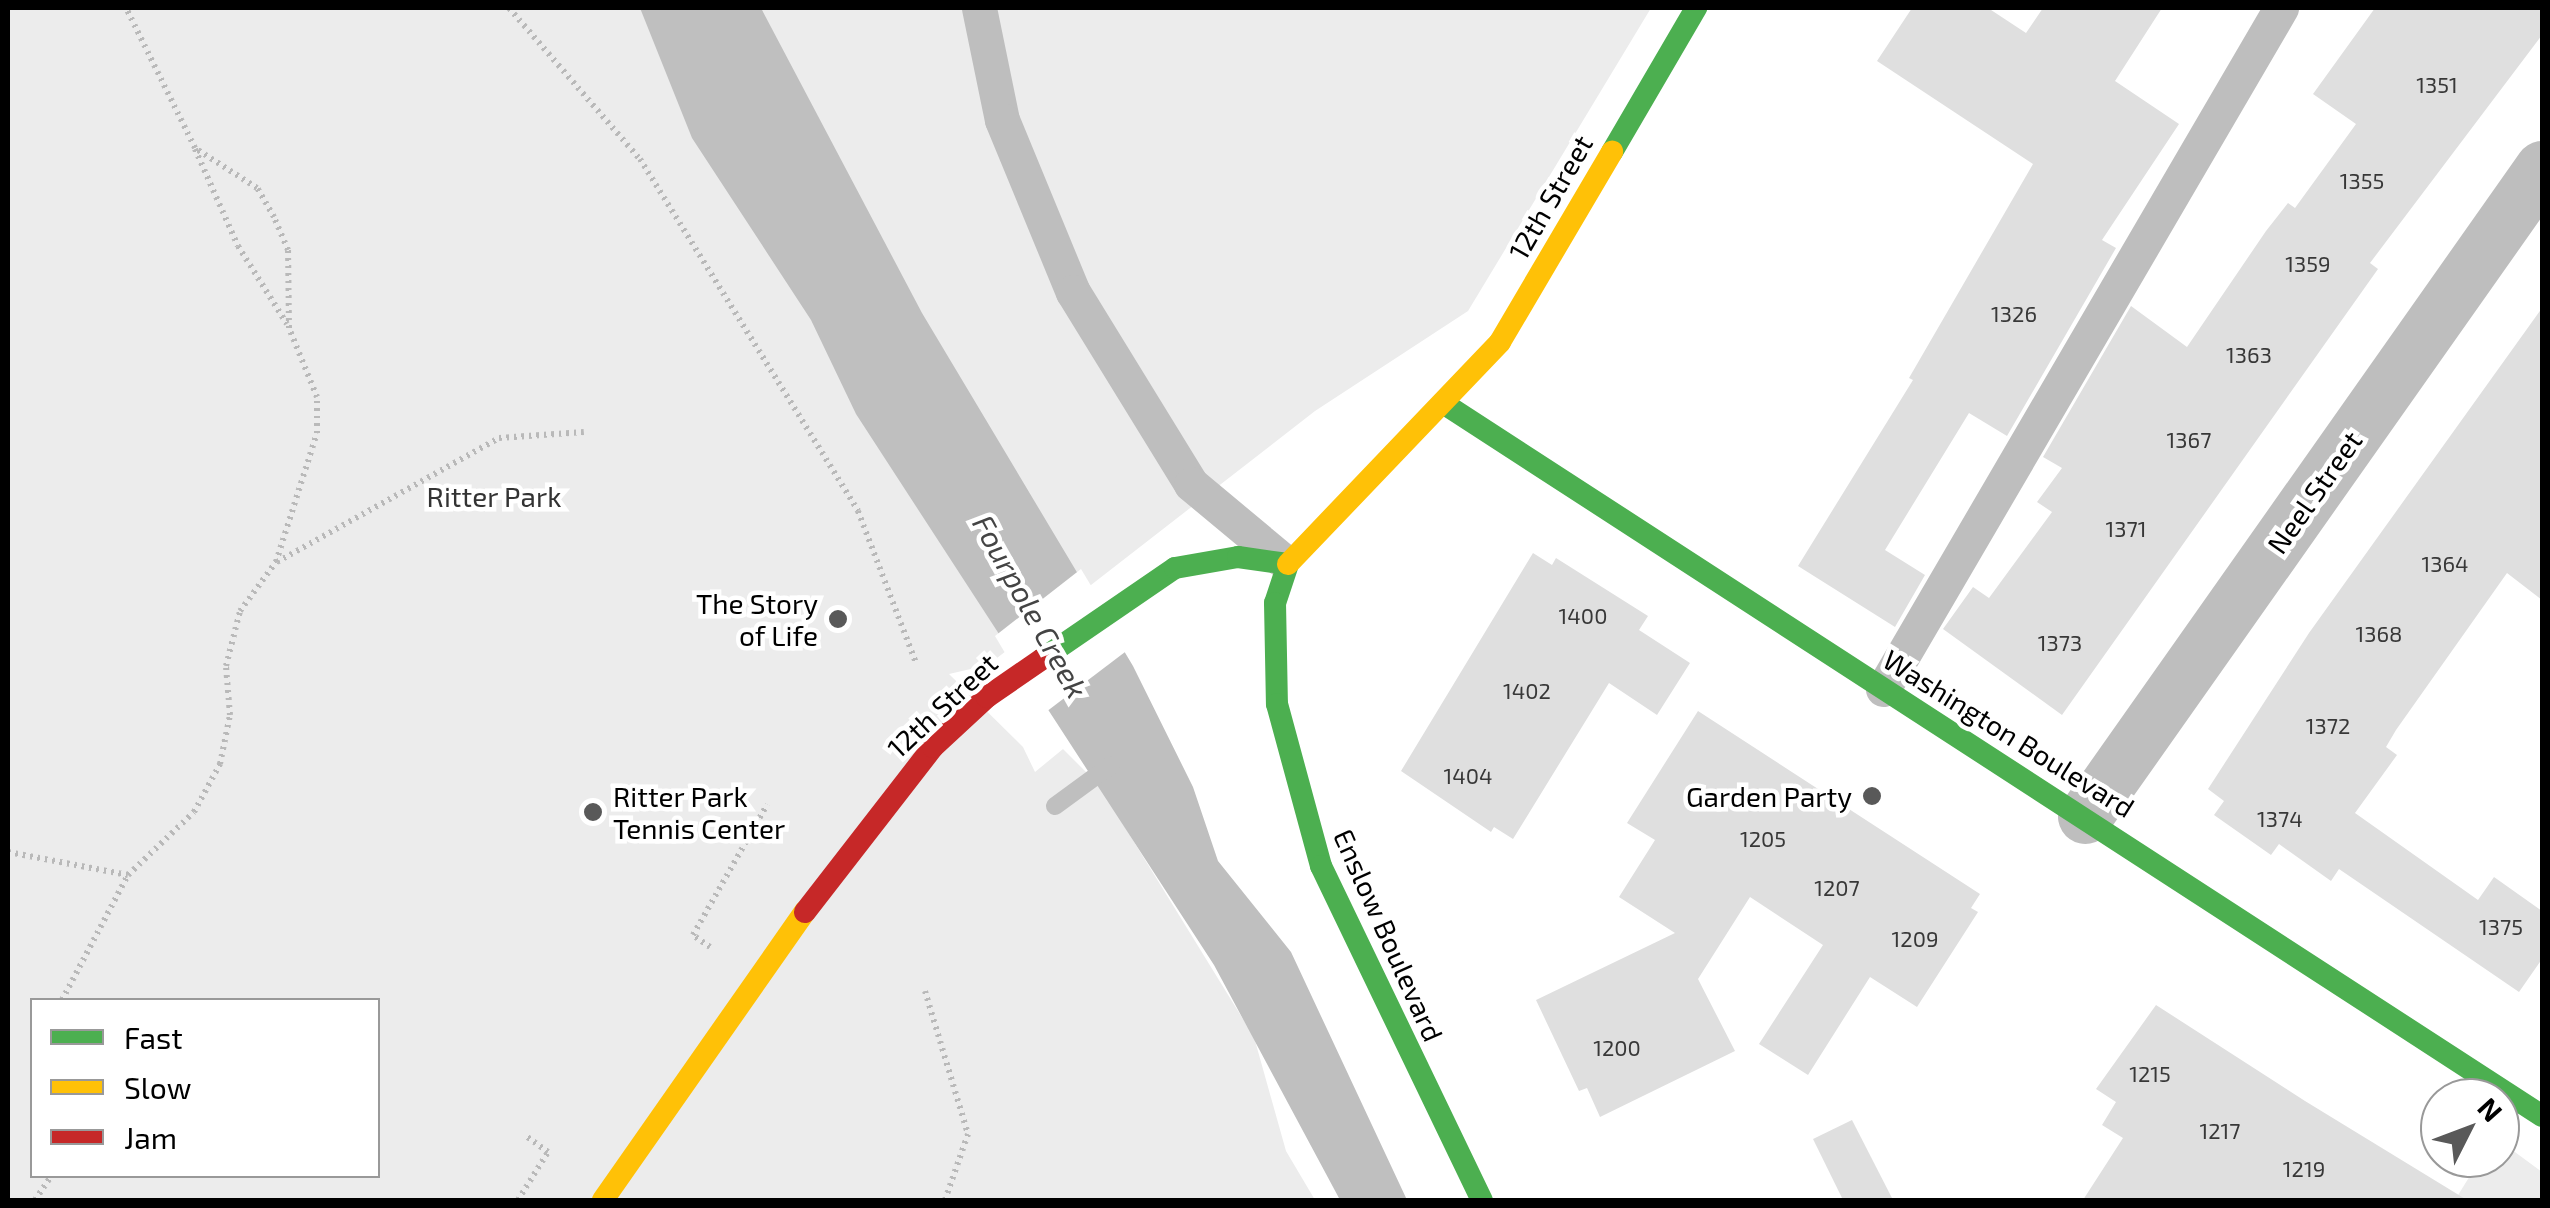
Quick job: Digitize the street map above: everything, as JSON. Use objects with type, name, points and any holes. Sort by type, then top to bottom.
[{"type":"street","name":"12th Street","points":[[603,1200],[892,794],[987,697],[1142,584],[1197,560],[1288,564],[1349,492],[1443,403],[1500,342],[1696,8]]},
{"type":"street","name":"Neel Street","points":[[2085,816],[2542,168]]},
{"type":"street","name":"Washington Boulevard","points":[[1443,403],[2542,1116]]},
{"type":"street","name":"Enslow Boulevard","points":[[1288,564],[1272,646],[1277,704],[1300,803],[1343,919],[1482,1200]]},
{"type":"lane","points":[[979,8],[1002,120],[1072,292],[1190,484],[1288,564]]},
{"type":"lane","points":[[1883,689],[2281,8]]},
{"type":"path","points":[[63,998],[128,875],[194,812],[220,764],[230,716],[226,666],[240,611],[276,562],[317,433],[317,397],[289,328],[238,246],[126,8]]},
{"type":"path","points":[[509,8],[640,159],[858,511],[916,663]]},
{"type":"path","points":[[195,148],[257,188],[274,217],[288,250],[289,328]]},
{"type":"path","points":[[276,562],[499,438],[584,432]]},
{"type":"path","points":[[710,947],[692,935],[732,872],[724,866],[767,805]]},
{"type":"path","points":[[8,852],[128,875]]},
{"type":"path","points":[[924,992],[968,1134],[945,1200]]},
{"type":"path","points":[[518,1200],[548,1152],[526,1136]]},
{"type":"path","points":[[35,1200],[50,1178]]},
{"type":"green space","name":"Ritter Park","points":[[8,8],[1651,8],[1468,311],[1315,411],[988,665],[949,674],[1023,747],[1035,772],[1063,749],[1099,785],[1254,1037],[1286,1151],[1315,1200],[8,1200]]},
{"type":"green space","points":[[2520,1156],[2542,1172],[2542,1200],[2455,1200],[2469,1178],[2520,1178]]},
{"type":"water","name":"Fourpole Creek","points":[[640,8],[761,8],[922,313],[1133,666],[1193,787],[1218,861],[1291,952],[1407,1200],[1340,1200],[1214,965],[856,414],[811,320],[692,138]]},
{"type":"pier","points":[[1081,569],[1129,649],[1042,715],[995,636]]},
{"type":"building","points":[[1912,8],[1988,8],[2026,33],[2043,8],[2162,8],[2115,81],[2179,124],[2102,240],[2116,248],[2007,436],[1969,413],[1885,550],[1925,575],[1895,627],[1798,566],[1913,380],[1909,378],[2033,164],[1877,61]]},
{"type":"building","points":[[2375,8],[2542,8],[2542,35],[2370,263],[2378,269],[2062,715],[1943,629],[1973,587],[1989,598],[2052,512],[2037,502],[2062,468],[2043,457],[2131,306],[2187,347],[2266,231],[2288,203],[2295,208],[2356,124],[2313,94]]},
{"type":"building","points":[[2542,308],[2542,600],[2507,573],[2396,730],[2386,747],[2397,755],[2355,813],[2478,900],[2494,877],[2542,911],[2542,959],[2519,992],[2339,869],[2331,881],[2279,844],[2271,855],[2214,815],[2224,801],[2208,789],[2309,633]]},
{"type":"building","points":[[1533,553],[1552,565],[1556,558],[1648,616],[1639,630],[1690,663],[1657,715],[1609,683],[1513,839],[1494,827],[1491,832],[1401,771]]},
{"type":"building","points":[[1698,711],[1980,894],[1971,908],[1978,912],[1917,1007],[1870,977],[1808,1075],[1759,1044],[1823,945],[1750,897],[1698,979],[1735,1051],[1600,1117],[1587,1088],[1579,1091],[1536,1000],[1675,933],[1619,897],[1655,840],[1627,823]]},
{"type":"building","points":[[2156,1005],[2420,1171],[2420,1178],[2431,1178],[2467,1200],[2083,1200],[2123,1138],[2102,1125],[2116,1102],[2096,1089]]},
{"type":"building","points":[[1852,1120],[1893,1200],[1843,1200],[1813,1139]]},
{"type":"waterway","points":[[1055,806],[1111,765]]},
{"type":"traffic: fast","points":[[1612,152],[1696,8]]},
{"type":"traffic: fast","points":[[1443,403],[2542,1116]]},
{"type":"traffic: fast","points":[[1042,659],[1175,568],[1238,557],[1288,564]]},
{"type":"traffic: fast","points":[[1288,564],[1275,603],[1277,704],[1321,866],[1482,1200]]},
{"type":"traffic: slow","points":[[1288,564],[1500,342],[1612,152]]},
{"type":"traffic: slow","points":[[603,1200],[805,912]]},
{"type":"traffic: jam","points":[[805,912],[933,747],[987,697],[1042,659]]},
{"type":"place","name":"The Story of Life","points":[[838,619]]},
{"type":"place","name":"Garden Party","points":[[1872,796]]},
{"type":"place","name":"Ritter Park Tennis Center","points":[[593,812]]}]
